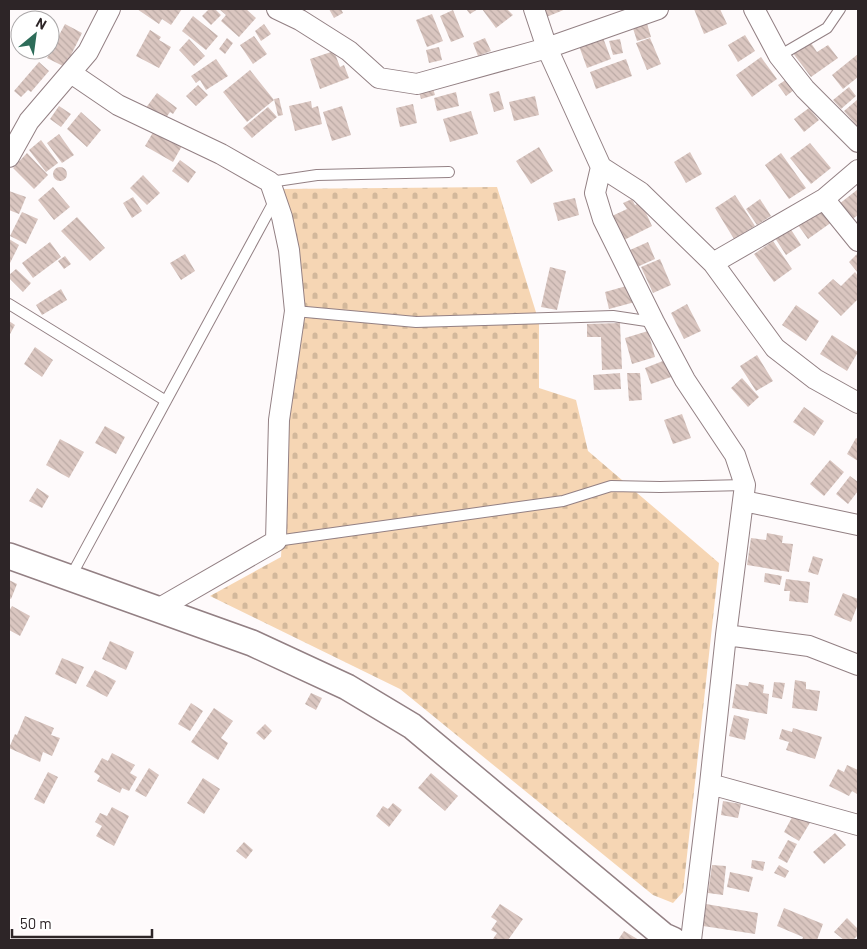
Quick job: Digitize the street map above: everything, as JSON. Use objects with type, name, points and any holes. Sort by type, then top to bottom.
[{"type":"street","points":[[9,157],[30,121],[88,52],[110,9]]},
{"type":"street","points":[[277,9],[300,20],[349,50],[378,78],[416,84],[547,48],[658,9]]},
{"type":"street","points":[[534,9],[547,48],[601,168],[640,192],[713,263],[775,348],[815,379],[858,403]]},
{"type":"street","points":[[754,9],[779,56],[805,89],[858,142]]},
{"type":"street","points":[[71,73],[118,105],[221,154],[273,190],[282,217],[289,250],[295,311],[279,420],[276,541],[158,609]]},
{"type":"street","points":[[601,168],[595,193],[603,219],[685,380],[734,455],[744,493],[691,940]]},
{"type":"street","points":[[713,263],[824,200],[858,170]]},
{"type":"street","points":[[824,200],[858,241]]},
{"type":"street","points":[[744,493],[858,525]]},
{"type":"street","points":[[9,556],[252,643],[347,687],[412,726],[664,936],[673,940]]},
{"type":"street","points":[[726,634],[809,646],[858,665]]},
{"type":"street","points":[[710,784],[858,825]]},
{"type":"lane","points":[[779,56],[828,28],[840,9]]},
{"type":"lane","points":[[70,578],[166,401],[273,190],[317,175],[448,172]]},
{"type":"lane","points":[[9,304],[166,401]]},
{"type":"lane","points":[[295,311],[416,322],[613,316],[654,322]]},
{"type":"lane","points":[[276,541],[563,501],[611,486],[660,487],[744,493]]},
{"type":"green space","points":[[497,187],[539,322],[539,388],[576,400],[588,451],[719,563],[683,892],[673,903],[653,895],[400,689],[210,596],[281,557],[295,306],[280,189]]},
{"type":"building","points":[[137,9],[182,9],[171,25],[162,19],[159,24]]},
{"type":"building","points":[[209,9],[215,9],[221,15],[211,25],[202,16]]},
{"type":"building","points":[[219,9],[246,9],[256,18],[239,37],[221,21],[226,15]]},
{"type":"building","points":[[329,9],[341,9],[343,13],[334,18]]},
{"type":"building","points":[[466,9],[478,9],[470,14]]},
{"type":"building","points":[[482,9],[507,9],[513,15],[496,28]]},
{"type":"building","points":[[535,9],[566,9],[539,20]]},
{"type":"building","points":[[694,9],[720,9],[727,24],[704,34]]},
{"type":"building","points":[[453,10],[464,37],[451,42],[440,16]]},
{"type":"building","points":[[432,14],[443,41],[427,47],[416,20]]},
{"type":"building","points":[[193,16],[218,36],[206,50],[182,31]]},
{"type":"building","points":[[645,17],[651,37],[637,41],[631,22]]},
{"type":"building","points":[[65,24],[82,33],[65,67],[51,60],[60,60],[60,33]]},
{"type":"building","points":[[264,24],[271,34],[261,41],[255,31]]},
{"type":"building","points":[[150,30],[161,37],[159,40],[171,47],[159,68],[136,56]]},
{"type":"building","points":[[602,35],[611,59],[587,68],[578,43]]},
{"type":"building","points":[[745,35],[755,51],[738,62],[728,45]]},
{"type":"building","points":[[254,36],[267,54],[253,64],[240,45]]},
{"type":"building","points":[[227,38],[233,43],[225,54],[219,49]]},
{"type":"building","points":[[485,38],[491,51],[478,56],[473,43]]},
{"type":"building","points":[[650,38],[661,64],[647,70],[636,43]]},
{"type":"building","points":[[189,39],[205,56],[194,66],[179,50]]},
{"type":"building","points":[[620,39],[623,53],[613,55],[609,41]]},
{"type":"building","points":[[809,40],[817,52],[828,45],[838,58],[811,77],[792,52]]},
{"type":"building","points":[[439,47],[442,60],[429,63],[426,50]]},
{"type":"building","points":[[334,51],[340,67],[344,65],[349,78],[320,89],[310,59]]},
{"type":"building","points":[[858,54],[858,77],[843,89],[832,75]]},
{"type":"building","points":[[761,57],[777,79],[752,97],[736,75]]},
{"type":"building","points":[[216,59],[228,76],[206,90],[200,80],[196,83],[191,76]]},
{"type":"building","points":[[626,59],[632,76],[596,89],[590,72]]},
{"type":"building","points":[[39,62],[49,71],[31,92],[28,90],[21,97],[14,91]]},
{"type":"building","points":[[250,70],[274,100],[247,122],[223,92]]},
{"type":"building","points":[[787,79],[794,90],[786,96],[778,85]]},
{"type":"building","points":[[431,82],[435,95],[421,99],[417,85]]},
{"type":"building","points":[[198,85],[208,95],[196,106],[186,96]]},
{"type":"building","points":[[849,87],[856,96],[841,109],[833,100]]},
{"type":"building","points":[[499,91],[504,109],[494,112],[489,94]]},
{"type":"building","points":[[456,92],[459,106],[437,111],[434,98]]},
{"type":"building","points":[[157,93],[177,108],[173,114],[170,112],[163,122],[145,109]]},
{"type":"building","points":[[535,96],[539,115],[514,121],[509,102]]},
{"type":"building","points":[[279,98],[283,115],[278,116],[274,99]]},
{"type":"building","points":[[311,101],[312,108],[318,106],[322,124],[295,131],[289,106]]},
{"type":"building","points":[[858,101],[858,127],[844,111]]},
{"type":"building","points":[[413,104],[417,123],[400,127],[396,108]]},
{"type":"building","points":[[59,106],[71,114],[61,127],[50,119]]},
{"type":"building","points":[[342,106],[351,135],[332,141],[323,112]]},
{"type":"building","points":[[268,107],[277,117],[252,138],[243,128]]},
{"type":"building","points":[[809,108],[819,120],[804,132],[794,119]]},
{"type":"building","points":[[471,111],[478,134],[450,142],[443,119]]},
{"type":"building","points":[[81,112],[101,130],[87,147],[67,129]]},
{"type":"building","points":[[155,129],[183,144],[173,162],[145,146]]},
{"type":"building","points":[[59,134],[74,155],[62,163],[47,143]]},
{"type":"building","points":[[41,140],[58,163],[46,172],[29,150]]},
{"type":"building","points":[[810,143],[831,168],[811,184],[790,158]]},
{"type":"building","points":[[539,147],[553,171],[531,184],[516,161]]},
{"type":"building","points":[[690,152],[702,174],[686,183],[674,162]]},
{"type":"building","points":[[27,153],[48,175],[34,189],[13,168]]},
{"type":"building","points":[[781,153],[806,188],[789,199],[765,165]]},
{"type":"building","points":[[180,160],[196,172],[188,183],[172,171]]},
{"type":"building","points":[[57,167],[63,167],[67,174],[63,181],[57,181],[53,177],[53,171]]},
{"type":"building","points":[[143,175],[160,193],[147,205],[130,188]]},
{"type":"building","points":[[53,187],[70,207],[54,220],[38,200]]},
{"type":"building","points":[[857,190],[858,215],[851,220],[839,204]]},
{"type":"building","points":[[9,191],[26,197],[19,214],[9,210]]},
{"type":"building","points":[[735,195],[755,226],[734,239],[715,208]]},
{"type":"building","points":[[133,197],[142,211],[132,218],[123,203]]},
{"type":"building","points":[[575,198],[579,215],[558,221],[553,203]]},
{"type":"building","points":[[632,199],[635,205],[641,202],[652,226],[624,240],[612,216],[627,209],[623,203]]},
{"type":"building","points":[[760,199],[771,216],[757,225],[746,209]]},
{"type":"building","points":[[822,208],[832,222],[808,239],[798,225]]},
{"type":"building","points":[[22,212],[38,219],[26,244],[10,236]]},
{"type":"building","points":[[77,217],[105,248],[90,261],[61,231]]},
{"type":"building","points":[[790,228],[801,245],[786,255],[775,238]]},
{"type":"building","points":[[9,239],[19,245],[9,265]]},
{"type":"building","points":[[773,241],[792,269],[774,282],[754,254]]},
{"type":"building","points":[[50,242],[61,257],[33,278],[22,263]]},
{"type":"building","points":[[648,242],[655,259],[637,267],[630,250]]},
{"type":"building","points":[[858,253],[858,273],[849,262]]},
{"type":"building","points":[[185,254],[195,271],[181,280],[170,263]]},
{"type":"building","points":[[65,256],[71,264],[64,269],[58,261]]},
{"type":"building","points":[[660,259],[671,285],[653,293],[641,267]]},
{"type":"building","points":[[550,267],[566,271],[557,310],[541,307]]},
{"type":"building","points":[[16,269],[31,283],[23,292],[9,278],[9,275]]},
{"type":"building","points":[[855,272],[858,276],[858,299],[841,316],[818,293],[833,279],[841,286]]},
{"type":"building","points":[[630,285],[635,302],[609,309],[605,292]]},
{"type":"building","points":[[61,289],[67,300],[42,315],[36,305]]},
{"type":"building","points":[[687,304],[701,331],[684,339],[671,313]]},
{"type":"building","points":[[796,305],[819,321],[806,341],[782,325]]},
{"type":"building","points":[[9,321],[15,325],[9,336]]},
{"type":"building","points":[[620,323],[622,369],[602,370],[601,337],[587,337],[587,324]]},
{"type":"building","points":[[648,331],[655,357],[632,364],[625,338]]},
{"type":"building","points":[[832,335],[858,352],[847,371],[820,354]]},
{"type":"building","points":[[35,347],[53,360],[42,377],[24,364]]},
{"type":"building","points":[[757,355],[773,381],[756,391],[740,366]]},
{"type":"building","points":[[668,359],[674,376],[651,384],[645,368]]},
{"type":"building","points":[[620,373],[621,389],[594,390],[593,375]]},
{"type":"building","points":[[627,373],[640,373],[642,400],[629,401]]},
{"type":"building","points":[[742,378],[759,397],[748,407],[731,388]]},
{"type":"building","points":[[804,407],[824,421],[814,436],[793,422]]},
{"type":"building","points":[[682,414],[691,438],[673,444],[664,420]]},
{"type":"building","points":[[105,426],[125,437],[116,454],[95,443]]},
{"type":"building","points":[[856,438],[858,439],[858,461],[847,454]]},
{"type":"building","points":[[60,439],[84,452],[69,478],[46,465]]},
{"type":"building","points":[[830,460],[844,472],[824,496],[810,484]]},
{"type":"building","points":[[850,476],[858,482],[858,491],[848,504],[836,494]]},
{"type":"building","points":[[37,488],[49,496],[42,508],[29,501]]},
{"type":"building","points":[[767,533],[783,536],[782,543],[793,544],[789,572],[747,565],[751,538],[766,540]]},
{"type":"building","points":[[813,556],[823,559],[818,575],[808,572]]},
{"type":"building","points":[[765,573],[782,576],[780,585],[764,582]]},
{"type":"building","points":[[786,579],[810,582],[808,603],[789,601],[790,591],[784,591]]},
{"type":"building","points":[[9,580],[17,584],[11,599],[9,598]]},
{"type":"building","points":[[843,593],[858,599],[851,622],[834,615]]},
{"type":"building","points":[[12,606],[30,616],[20,636],[9,630],[9,611]]},
{"type":"building","points":[[110,641],[134,652],[126,670],[102,659]]},
{"type":"building","points":[[62,658],[84,667],[76,684],[55,674]]},
{"type":"building","points":[[95,670],[116,681],[107,697],[86,686]]},
{"type":"building","points":[[795,680],[806,682],[806,689],[820,691],[817,711],[792,708]]},
{"type":"building","points":[[749,682],[764,685],[763,693],[769,694],[767,714],[732,708],[736,684],[748,686]]},
{"type":"building","points":[[774,682],[785,683],[782,699],[772,697]]},
{"type":"building","points":[[311,693],[322,698],[316,710],[305,704]]},
{"type":"building","points":[[191,703],[203,711],[190,731],[178,724]]},
{"type":"building","points":[[214,708],[233,721],[221,738],[228,743],[218,760],[191,742]]},
{"type":"building","points":[[734,715],[749,719],[745,740],[729,736]]},
{"type":"building","points":[[25,716],[54,728],[51,735],[60,738],[52,756],[43,752],[40,762],[9,748]]},
{"type":"building","points":[[265,724],[272,731],[264,740],[256,733]]},
{"type":"building","points":[[793,728],[822,737],[815,759],[786,750],[789,742],[779,739],[782,729],[792,732]]},
{"type":"building","points":[[112,753],[135,765],[130,773],[137,777],[129,791],[122,788],[120,793],[97,781],[100,776],[94,772],[102,758],[108,761]]},
{"type":"building","points":[[847,765],[858,770],[857,794],[852,791],[849,796],[829,786],[838,769],[844,772]]},
{"type":"building","points":[[149,768],[159,775],[146,797],[135,791]]},
{"type":"building","points":[[48,772],[58,777],[44,804],[34,799]]},
{"type":"building","points":[[431,773],[458,796],[445,811],[418,788]]},
{"type":"building","points":[[203,778],[220,789],[204,814],[187,803]]},
{"type":"building","points":[[723,801],[741,804],[738,818],[721,815]]},
{"type":"building","points":[[393,803],[402,810],[389,827],[376,816],[383,806],[388,809]]},
{"type":"building","points":[[112,807],[129,816],[114,846],[96,836],[102,826],[95,822],[100,813],[107,816]]},
{"type":"building","points":[[795,812],[811,821],[799,841],[784,832]]},
{"type":"building","points":[[835,833],[846,845],[824,864],[813,852]]},
{"type":"building","points":[[788,840],[797,844],[787,863],[778,858]]},
{"type":"building","points":[[244,842],[253,850],[246,859],[236,851]]},
{"type":"building","points":[[752,860],[765,862],[763,871],[751,868]]},
{"type":"building","points":[[712,865],[726,866],[723,895],[708,893]]},
{"type":"building","points":[[779,865],[789,871],[785,878],[774,873]]},
{"type":"building","points":[[730,872],[753,877],[749,892],[727,887]]},
{"type":"building","points":[[500,904],[523,919],[508,940],[493,939],[497,933],[491,930],[497,921],[491,917]]},
{"type":"building","points":[[706,904],[758,913],[755,934],[703,926]]},
{"type":"building","points":[[784,908],[823,924],[817,940],[802,940],[803,937],[777,926]]},
{"type":"building","points":[[847,918],[858,929],[858,935],[853,940],[844,940],[834,932]]},
{"type":"building","points":[[624,931],[639,940],[618,940]]}]
